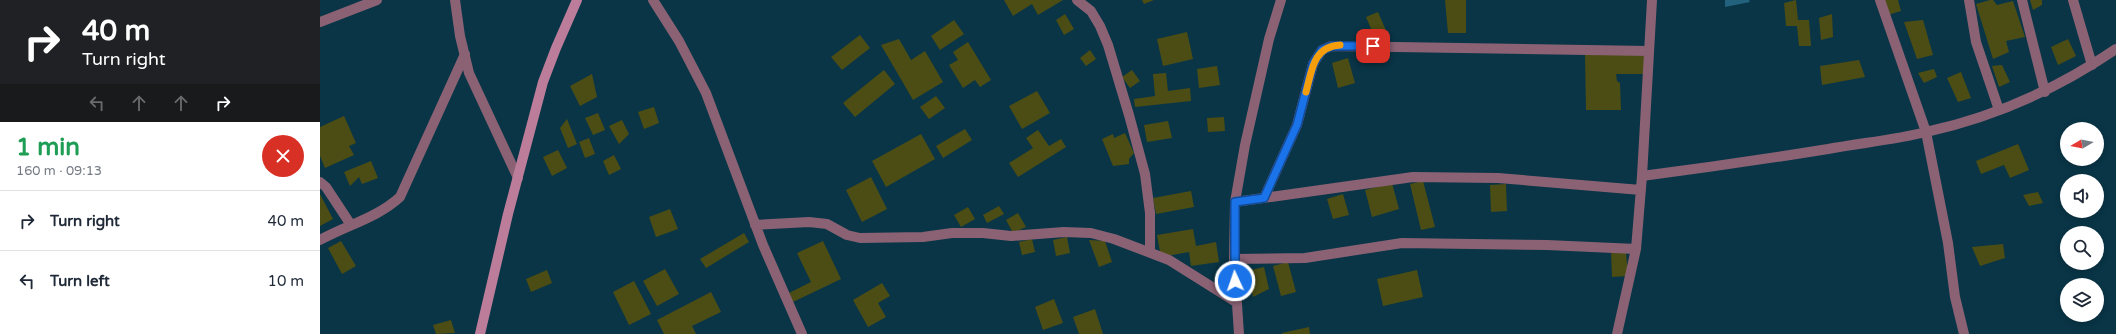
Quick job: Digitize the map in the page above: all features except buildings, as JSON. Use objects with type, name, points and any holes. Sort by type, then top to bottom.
[{"type":"street","points":[[320,22],[378,0]]},
{"type":"street","points":[[455,0],[469,73],[518,178]]},
{"type":"street","points":[[480,334],[518,178],[546,76],[577,0]]},
{"type":"street","points":[[653,0],[679,40],[706,93],[755,225],[802,334]]},
{"type":"street","points":[[1077,0],[1091,11],[1100,26],[1108,45],[1129,115],[1145,174],[1150,213],[1150,253]]},
{"type":"street","points":[[1239,334],[1234,260],[1235,202],[1245,145],[1269,39],[1281,0]]},
{"type":"street","points":[[1617,334],[1636,249],[1642,176],[1652,0]]},
{"type":"street","points":[[1880,0],[1926,132],[1948,243],[1955,297],[1964,334]]},
{"type":"street","points":[[1969,0],[1976,42],[1999,110]]},
{"type":"street","points":[[2022,0],[2045,92]]},
{"type":"street","points":[[2072,0],[2092,66]]},
{"type":"street","points":[[1264,198],[1297,125],[1313,64],[1322,50],[1332,46],[1649,51]]},
{"type":"street","points":[[1642,176],[1729,165],[1926,132],[1999,110],[2045,92],[2092,66],[2116,49]]},
{"type":"street","points":[[320,240],[351,225],[375,216],[389,207],[400,197],[465,54]]},
{"type":"street","points":[[1235,202],[1413,177],[1498,178],[1641,190]]},
{"type":"street","points":[[320,182],[326,187],[351,225]]},
{"type":"street","points":[[755,225],[809,222],[827,224],[847,235],[860,238],[923,237],[960,233],[983,233],[1011,236],[1064,232],[1091,233],[1114,239],[1169,260],[1236,302]]},
{"type":"street","points":[[1234,260],[1305,258],[1402,243],[1547,245],[1636,249]]},
{"type":"shaded area","points":[[1725,0],[1749,0],[1750,2],[1725,7]]},
{"type":"slow traffic","points":[[1306,92],[1313,64],[1322,50],[1340,45]]},
{"type":"route","points":[[1235,281],[1235,202],[1264,198],[1297,125],[1313,64],[1322,50],[1332,46],[1373,46]]}]
